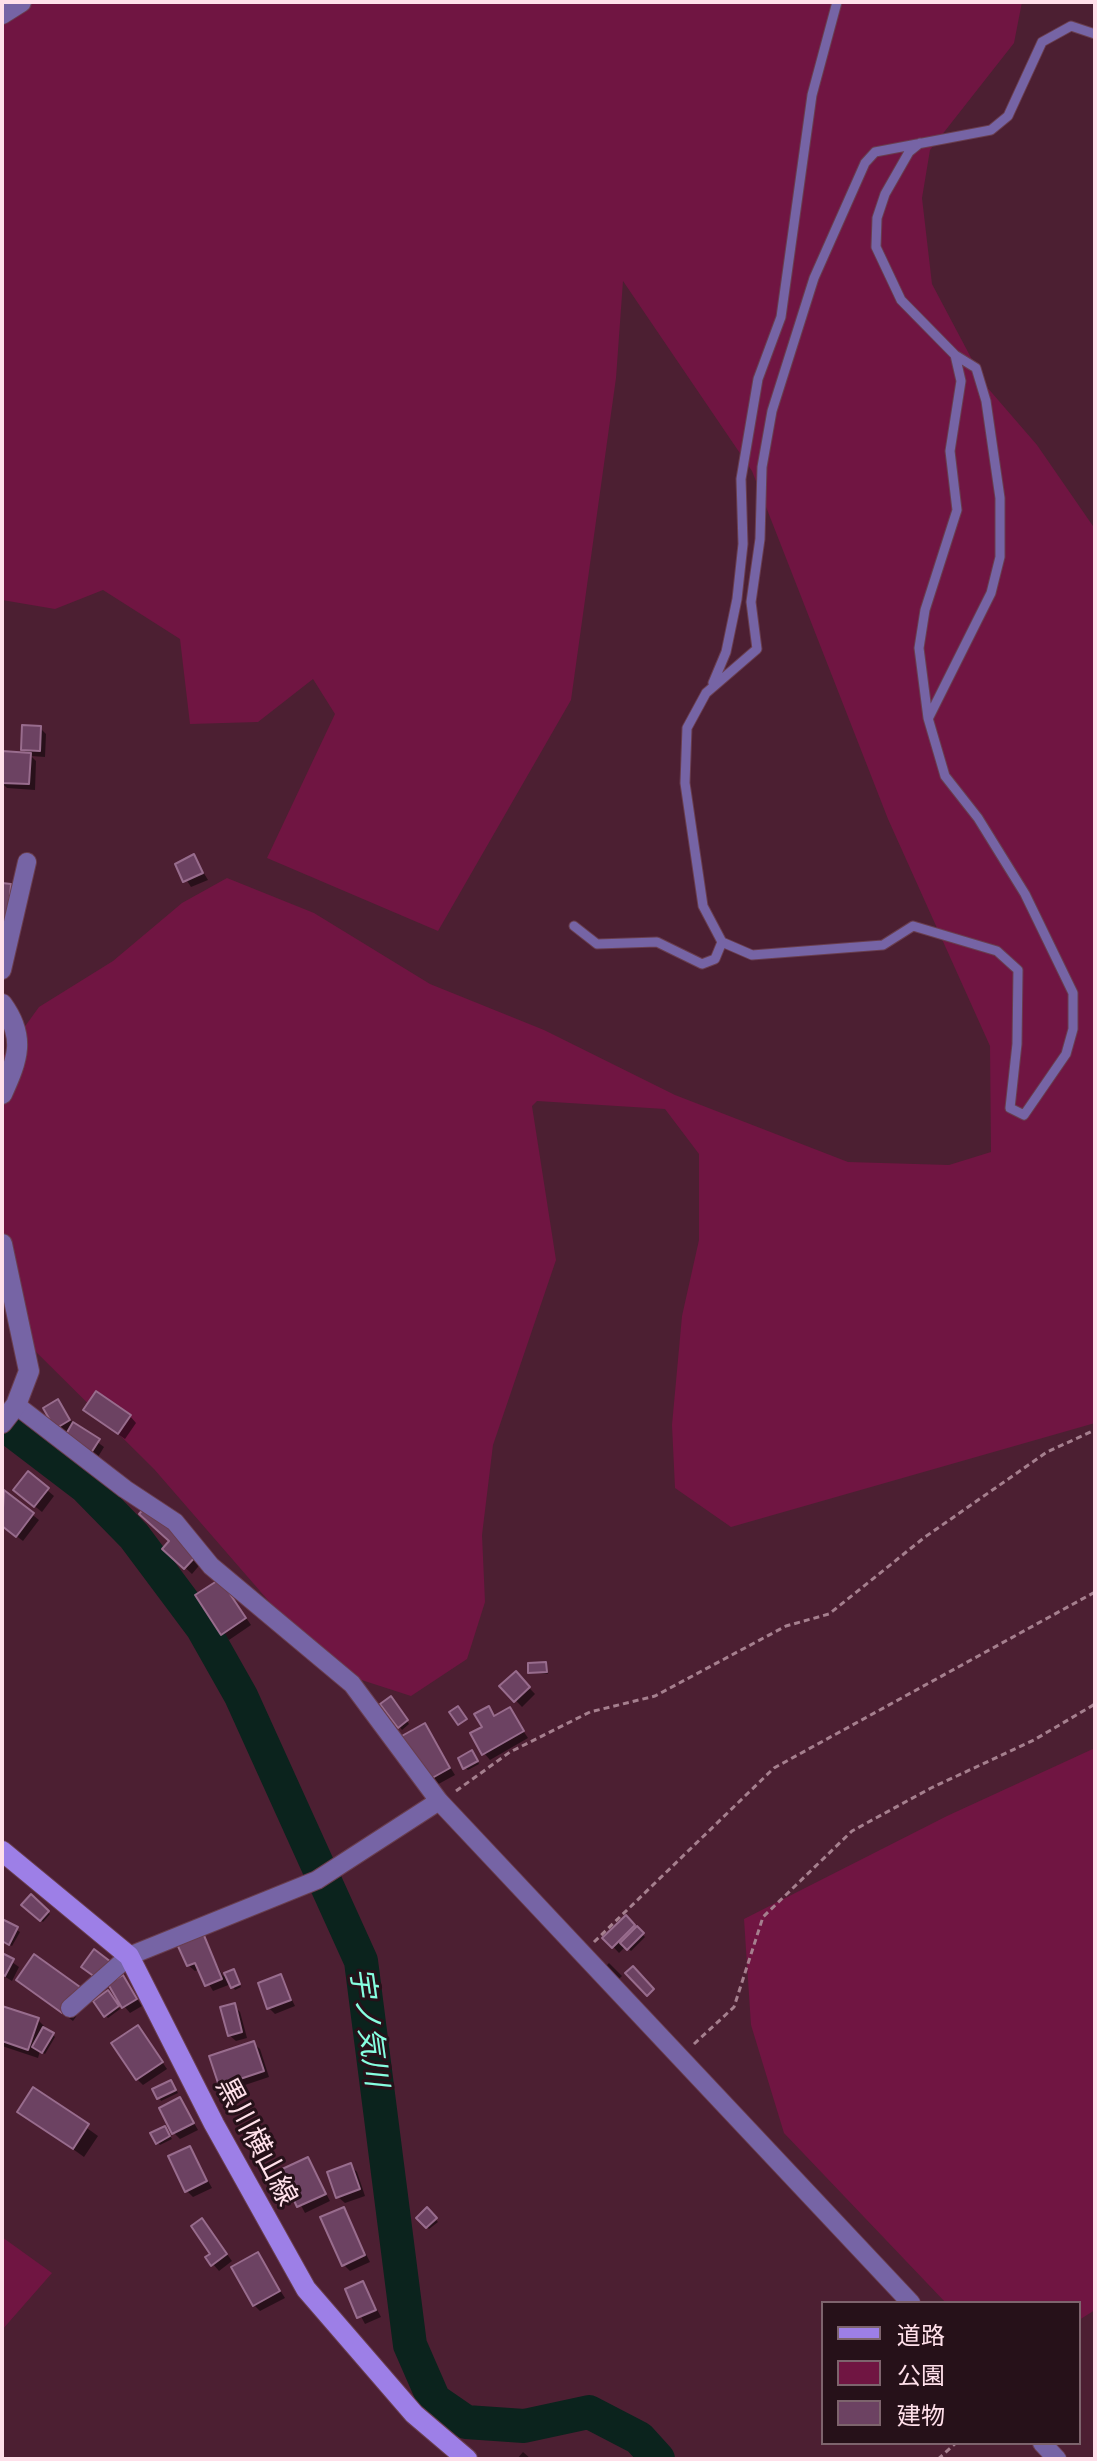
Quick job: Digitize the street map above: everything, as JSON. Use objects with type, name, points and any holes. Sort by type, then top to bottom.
[{"type":"main road","name":"黒川横山線","points":[[2,1851],[129,1956],[214,2124],[306,2289],[414,2414],[467,2459]]},
{"type":"street","points":[[2,14],[21,2]]},
{"type":"street","points":[[2,970],[27,862]]},
{"type":"street","points":[[2,1004],[19,1033],[15,1061],[2,1094]]},
{"type":"street","points":[[2,1244],[29,1371],[16,1405],[2,1423]]},
{"type":"street","points":[[16,1405],[125,1489],[175,1522],[211,1566],[352,1684],[439,1801],[909,2301]]},
{"type":"street","points":[[70,2008],[129,1956],[324,1876],[439,1801]]},
{"type":"lane","points":[[837,2],[812,95],[781,317],[758,379],[741,479],[743,544],[737,599],[726,652],[711,688],[687,728],[684,756],[703,906],[722,942],[752,955],[883,945],[913,926],[997,951],[1018,970],[1017,1044],[1010,1108],[1024,1115],[1066,1054],[1073,1029],[1073,993],[1025,894],[978,818],[945,776],[928,718],[919,648],[925,610],[957,510],[950,451],[961,381],[955,355]]},
{"type":"lane","points":[[711,688],[757,649],[751,602],[760,539],[762,467],[772,411],[814,278],[865,163],[875,152],[991,130],[1008,116],[1042,42],[1071,26],[1095,34]]},
{"type":"lane","points":[[920,143],[909,152],[885,194],[877,218],[876,247],[901,300],[955,355],[976,368],[986,401],[1000,498],[1000,557],[991,593],[928,718]]},
{"type":"lane","points":[[574,926],[597,944],[657,942],[702,964],[715,959],[722,942]]},
{"type":"path","points":[[439,1801],[510,1752],[590,1712],[655,1696],[786,1626],[829,1614],[925,1537],[1022,1469],[1047,1452],[1095,1430]]},
{"type":"path","points":[[583,1954],[774,1768],[1095,1592]]},
{"type":"path","points":[[680,2058],[734,2007],[763,1917],[852,1831],[931,1788],[1034,1740],[1095,1704]]},
{"type":"path","points":[[938,2459],[954,2445]]},
{"type":"green space","points":[[2,2],[1022,2],[1014,43],[930,150],[922,198],[932,284],[986,386],[1037,445],[1095,529],[1095,1423],[731,1527],[675,1488],[672,1425],[682,1316],[699,1240],[699,1154],[665,1109],[537,1101],[532,1106],[556,1260],[493,1445],[482,1535],[485,1602],[467,1659],[411,1696],[346,1675],[273,1606],[154,1469],[20,1336],[2,1291],[2,1058],[39,1007],[113,961],[182,903],[227,878],[314,913],[430,984],[544,1030],[675,1095],[848,1162],[949,1165],[991,1152],[990,1046],[888,819],[752,471],[623,281],[616,378],[571,700],[438,931],[267,858],[335,714],[313,679],[258,722],[190,724],[180,639],[103,590],[55,609],[2,600]]},
{"type":"green space","points":[[1095,1748],[1095,2310],[1081,2319],[1081,2301],[944,2301],[784,2133],[751,2025],[744,1919],[947,1816]]},
{"type":"green space","points":[[2,2237],[52,2273],[2,2330]]},
{"type":"building","points":[[22,725],[41,726],[40,751],[21,750]]},
{"type":"building","points":[[2,751],[31,753],[29,784],[2,783]]},
{"type":"building","points":[[194,854],[203,873],[183,882],[175,864]]},
{"type":"building","points":[[2,883],[11,884],[7,931],[2,931]]},
{"type":"building","points":[[96,1391],[131,1415],[118,1434],[83,1410]]},
{"type":"building","points":[[58,1399],[70,1420],[55,1429],[43,1408]]},
{"type":"building","points":[[73,1422],[100,1439],[91,1453],[65,1436]]},
{"type":"building","points":[[28,1471],[49,1488],[34,1507],[13,1490]]},
{"type":"building","points":[[4,1490],[34,1513],[16,1537],[2,1526]]},
{"type":"building","points":[[147,1505],[199,1553],[184,1569],[162,1549],[169,1541],[139,1514]]},
{"type":"building","points":[[220,1579],[246,1618],[221,1635],[195,1595]]},
{"type":"building","points":[[546,1662],[547,1672],[528,1673],[528,1663]]},
{"type":"building","points":[[516,1671],[530,1687],[514,1702],[499,1686]]},
{"type":"building","points":[[391,1696],[408,1720],[398,1728],[380,1704]]},
{"type":"building","points":[[458,1706],[467,1719],[458,1725],[449,1712]]},
{"type":"building","points":[[489,1706],[494,1716],[510,1707],[524,1731],[482,1755],[470,1733],[482,1727],[474,1714]]},
{"type":"building","points":[[425,1723],[450,1768],[425,1782],[400,1737]]},
{"type":"building","points":[[472,1750],[478,1761],[463,1769],[458,1758]]},
{"type":"building","points":[[31,1894],[49,1911],[40,1921],[21,1905]]},
{"type":"building","points":[[626,1915],[635,1925],[612,1948],[602,1938]]},
{"type":"building","points":[[2,1919],[18,1927],[9,1945],[2,1941]]},
{"type":"building","points":[[637,1926],[644,1933],[627,1950],[620,1943]]},
{"type":"building","points":[[203,1933],[222,1979],[205,1986],[195,1963],[187,1966],[177,1944]]},
{"type":"building","points":[[94,1949],[111,1962],[99,1980],[81,1967]]},
{"type":"building","points":[[2,1953],[14,1959],[5,1976],[2,1974]]},
{"type":"building","points":[[34,1954],[80,1987],[62,2013],[16,1980]]},
{"type":"building","points":[[633,1966],[654,1989],[647,1996],[625,1973]]},
{"type":"building","points":[[234,1969],[240,1984],[231,1988],[224,1973]]},
{"type":"building","points":[[281,1974],[291,2000],[267,2009],[258,1983]]},
{"type":"building","points":[[123,1975],[137,1999],[122,2008],[108,1984]]},
{"type":"building","points":[[108,1990],[119,2006],[104,2017],[93,2001]]},
{"type":"building","points":[[235,2003],[242,2032],[228,2036],[220,2007]]},
{"type":"building","points":[[2,2006],[39,2018],[28,2050],[2,2041]]},
{"type":"building","points":[[138,2025],[163,2062],[136,2080],[111,2043]]},
{"type":"building","points":[[43,2027],[54,2033],[42,2053],[32,2047]]},
{"type":"building","points":[[254,2041],[264,2071],[219,2086],[209,2056]]},
{"type":"building","points":[[171,2080],[176,2090],[157,2099],[152,2089]]},
{"type":"building","points":[[33,2087],[89,2124],[73,2149],[17,2112]]},
{"type":"building","points":[[180,2097],[194,2123],[172,2134],[159,2108]]},
{"type":"building","points":[[165,2126],[170,2136],[156,2144],[150,2133]]},
{"type":"building","points":[[190,2146],[207,2181],[185,2192],[168,2156]]},
{"type":"building","points":[[308,2157],[326,2194],[297,2207],[280,2170]]},
{"type":"building","points":[[351,2163],[360,2189],[336,2198],[327,2172]]},
{"type":"building","points":[[344,2207],[365,2255],[342,2266],[320,2217]]},
{"type":"building","points":[[427,2207],[437,2218],[426,2228],[416,2218]]},
{"type":"building","points":[[202,2218],[227,2254],[211,2266],[205,2257],[210,2254],[191,2226]]},
{"type":"building","points":[[258,2252],[280,2291],[253,2306],[231,2267]]},
{"type":"building","points":[[363,2281],[376,2310],[357,2318],[345,2289]]},
{"type":"waterway","name":"宇ノ気川","points":[[2,1423],[86,1487],[134,1536],[202,1627],[241,1696],[361,1961],[410,2345],[434,2400],[466,2422],[524,2426],[589,2412],[639,2438],[658,2459]]}]
